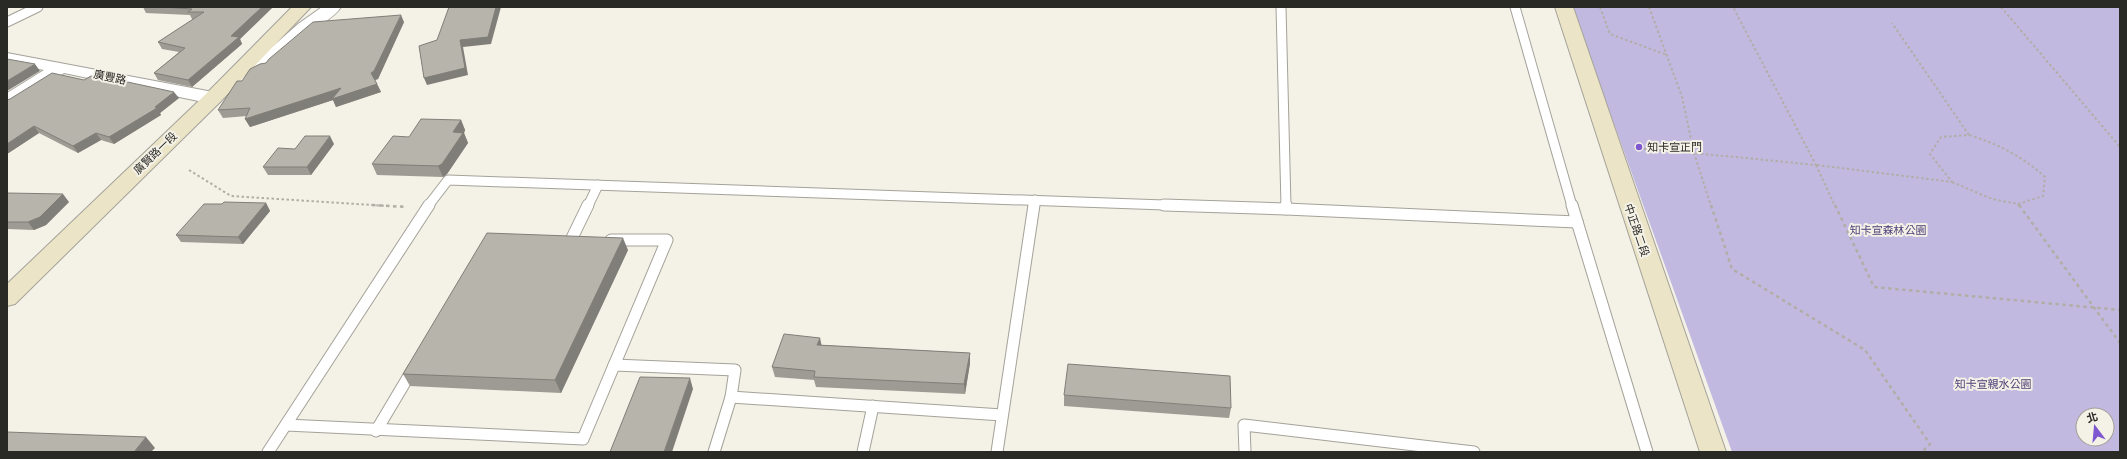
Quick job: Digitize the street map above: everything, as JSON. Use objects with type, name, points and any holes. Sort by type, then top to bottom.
[{"type":"street","name":"廣賢路一段","points":[[7,298],[213,98],[302,7]]},
{"type":"street","points":[[230,81],[267,60],[304,28],[333,7]]},
{"type":"street","name":"中正路二段","points":[[1564,7],[1609,146],[1713,452]]},
{"type":"street","name":"廣豐路","points":[[7,58],[61,66],[213,98]]},
{"type":"street","points":[[7,101],[61,66]]},
{"type":"lane","points":[[7,22],[38,7]]},
{"type":"lane","points":[[1281,7],[1286,209]]},
{"type":"lane","points":[[1515,7],[1577,222],[1647,452]]},
{"type":"lane","points":[[268,452],[426,209],[448,180],[1286,209],[1577,222]]},
{"type":"lane","points":[[571,240],[598,185]]},
{"type":"lane","points":[[997,452],[1035,200]]},
{"type":"lane","points":[[556,240],[586,240]]},
{"type":"lane","points":[[286,426],[583,439],[667,240],[600,240]]},
{"type":"lane","points":[[376,431],[420,356]]},
{"type":"lane","points":[[614,365],[735,370],[731,398],[714,452]]},
{"type":"lane","points":[[731,398],[1002,414]]},
{"type":"lane","points":[[863,452],[873,406]]},
{"type":"lane","points":[[1245,452],[1244,425],[1474,452]]},
{"type":"path","points":[[1600,7],[1610,34],[1668,55]]},
{"type":"path","points":[[1649,7],[1668,55],[1692,133],[1694,153],[1732,269],[1865,350],[1930,444],[1922,452]]},
{"type":"path","points":[[1733,7],[1816,165],[1874,287],[2120,310]]},
{"type":"path","points":[[2001,7],[2120,147]]},
{"type":"path","points":[[1892,23],[1969,135]]},
{"type":"path","points":[[1609,146],[1816,165],[1952,182],[1992,199],[2018,204],[2043,196],[2045,177],[2030,163],[2002,145],[1969,135],[1941,137],[1930,154],[1952,182]]},
{"type":"path","points":[[189,170],[231,196],[426,209]]},
{"type":"path","points":[[2018,204],[2120,343]]},
{"type":"green space","name":"知卡宣森林公園","points":[[1572,7],[2120,7],[2120,452],[1732,452]]},
{"type":"building","points":[[163,7],[262,7],[231,36],[239,37],[188,80],[154,73],[185,48],[158,42],[204,12],[188,12],[192,9]]},
{"type":"building","points":[[449,7],[496,7],[488,37],[460,40],[465,68],[424,78],[419,46],[437,40]]},
{"type":"building","points":[[401,15],[374,71],[371,73],[377,84],[332,99],[341,88],[245,119],[250,108],[218,110],[237,81],[242,81],[250,69],[266,63],[313,22]]},
{"type":"building","points":[[7,59],[35,64],[7,81]]},
{"type":"building","points":[[52,73],[84,80],[91,76],[106,80],[109,78],[174,92],[155,107],[157,108],[109,137],[96,133],[73,146],[34,126],[7,144],[7,100]]},
{"type":"building","points":[[421,119],[461,120],[453,132],[463,133],[442,164],[438,166],[372,164],[393,136],[409,137]]},
{"type":"building","points":[[305,136],[330,136],[307,167],[263,167],[278,148],[295,149]]},
{"type":"building","points":[[7,193],[63,194],[40,217],[28,222],[7,222]]},
{"type":"building","points":[[224,202],[266,203],[238,237],[176,235],[204,204],[222,204]]},
{"type":"building","points":[[487,233],[623,238],[555,380],[403,374]]},
{"type":"building","points":[[784,334],[820,338],[817,345],[970,353],[964,384],[814,377],[815,371],[772,367]]},
{"type":"building","points":[[1068,364],[1230,376],[1231,408],[1064,395]]},
{"type":"building","points":[[640,377],[690,378],[664,452],[610,452]]},
{"type":"building","points":[[7,432],[146,437],[134,452],[7,452]]},
{"type":"place","name":"知卡宣正門","points":[[1639,147]]},
{"type":"park label","name":"知卡宣親水公園","points":[[1993,384]]}]
